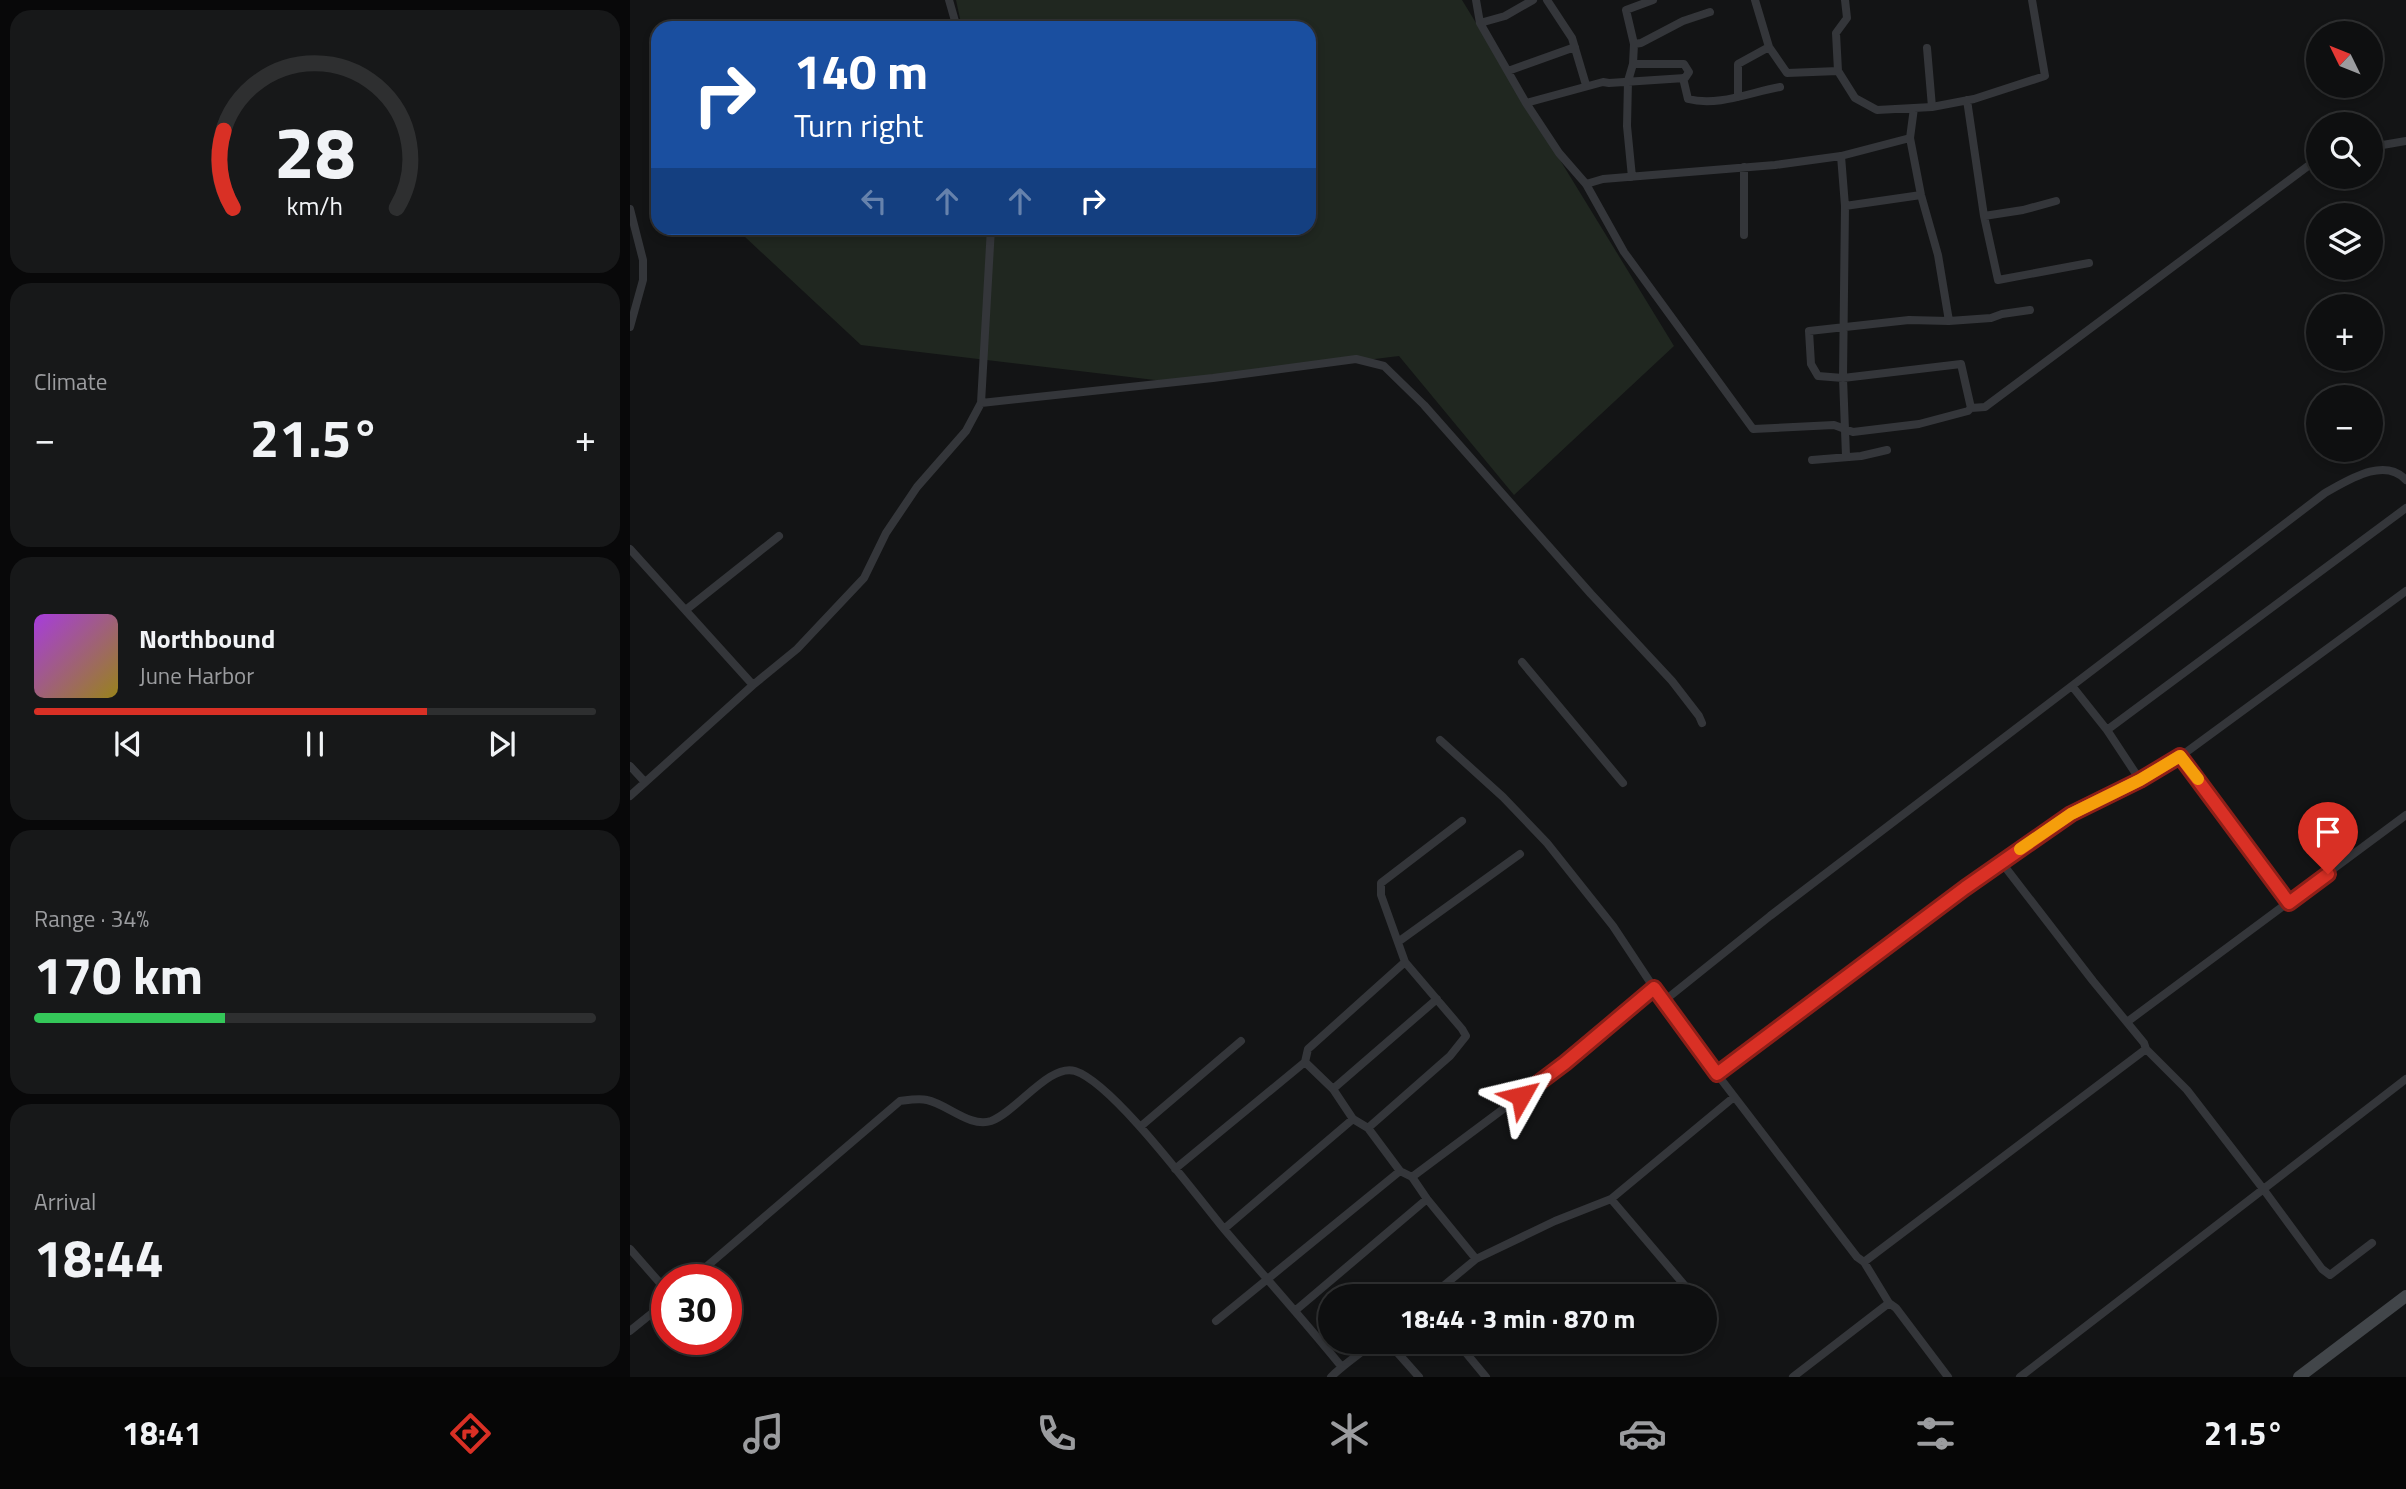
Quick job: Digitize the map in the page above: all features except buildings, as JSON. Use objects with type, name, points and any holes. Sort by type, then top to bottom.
[{"type":"street","points":[[949,0],[955,21]]},
{"type":"street","points":[[1476,0],[1480,23],[1526,103],[1559,153],[1586,184],[1624,252],[1753,429],[1834,425],[1853,432],[1919,424],[1971,408],[1985,407],[2306,167]]},
{"type":"street","points":[[1480,23],[1506,16],[1533,0]]},
{"type":"street","points":[[1546,0],[1572,38],[1586,85]]},
{"type":"street","points":[[1632,177],[1627,126],[1628,81],[1633,64],[1633,44],[1626,10],[1653,0]]},
{"type":"street","points":[[1755,0],[1769,47],[1781,68],[1787,73],[1838,71]]},
{"type":"street","points":[[1845,0],[1846,18],[1836,33],[1838,71],[1855,98],[1877,110],[1932,107],[1967,100],[2045,76],[2032,0]]},
{"type":"street","points":[[1633,44],[1710,12]]},
{"type":"street","points":[[1508,71],[1575,47]]},
{"type":"street","points":[[1738,97],[1738,64],[1769,47]]},
{"type":"street","points":[[1927,48],[1932,107]]},
{"type":"street","points":[[1526,103],[1586,85],[1683,78],[1689,72],[1684,64],[1633,64]]},
{"type":"street","points":[[1683,78],[1688,99],[1696,101],[1738,97],[1780,87]]},
{"type":"street","points":[[1967,100],[1984,216],[1998,280],[2089,263]]},
{"type":"street","points":[[1914,108],[1910,138],[1938,254],[1949,321]]},
{"type":"street","points":[[1586,184],[1603,179],[1841,156],[1910,138]]},
{"type":"street","points":[[2383,146],[2406,141]]},
{"type":"street","points":[[1841,156],[1845,206],[1843,378],[1846,456]]},
{"type":"street","points":[[1744,167],[1744,235]]},
{"type":"street","points":[[1845,206],[1922,195]]},
{"type":"street","points":[[1984,216],[2023,211],[2056,201]]},
{"type":"street","points":[[630,209],[643,260],[643,280],[630,327]]},
{"type":"street","points":[[630,796],[797,649],[864,578],[886,533],[917,487],[966,431],[981,403],[991,235]]},
{"type":"street","points":[[1971,408],[1961,364],[1824,378],[1814,372],[1811,364],[1809,331],[1844,325],[1909,320],[1991,318],[2030,310]]},
{"type":"street","points":[[981,403],[1213,378],[1356,359],[1384,366],[1424,405],[1591,594],[1664,672],[1702,723]]},
{"type":"street","points":[[1812,460],[1861,456],[1887,450]]},
{"type":"street","points":[[1664,1001],[1770,916],[2325,493],[2360,475],[2382,470],[2400,474],[2406,480]]},
{"type":"street","points":[[2107,730],[2406,508]]},
{"type":"street","points":[[687,609],[779,536]]},
{"type":"street","points":[[630,549],[754,685]]},
{"type":"street","points":[[1717,1074],[2001,863],[2071,814],[2140,780],[2180,756],[2406,591]]},
{"type":"street","points":[[1522,662],[1623,783]]},
{"type":"street","points":[[2072,687],[2107,730],[2140,780]]},
{"type":"street","points":[[1440,740],[1503,797],[1547,843],[1612,926],[1734,1097],[1857,1257],[1864,1262],[1889,1303],[1896,1308],[1948,1377]]},
{"type":"street","points":[[2180,756],[2289,903]]},
{"type":"street","points":[[630,766],[644,781]]},
{"type":"street","points":[[2127,1022],[2406,815]]},
{"type":"street","points":[[1368,1128],[1465,1041],[1466,1036],[1462,1029],[1405,962],[1381,895],[1381,883],[1462,821]]},
{"type":"street","points":[[1398,942],[1520,854]]},
{"type":"street","points":[[2001,863],[2146,1049],[2187,1090],[2322,1269],[2330,1275],[2372,1243]]},
{"type":"street","points":[[1175,1170],[1305,1062],[1308,1049],[1405,962]]},
{"type":"street","points":[[1412,1177],[1565,1063],[1654,988]]},
{"type":"street","points":[[1333,1089],[1437,999]]},
{"type":"street","points":[[1140,1127],[1241,1041]]},
{"type":"street","points":[[1864,1262],[2146,1049]]},
{"type":"street","points":[[1305,1062],[1333,1089],[1353,1119],[1368,1128],[1400,1171],[1412,1177],[1476,1259]]},
{"type":"street","points":[[710,1264],[900,1101],[926,1099],[974,1120],[988,1122],[1004,1115],[1055,1073],[1065,1069],[1077,1071],[1099,1086],[1140,1127],[1341,1366]]},
{"type":"street","points":[[2020,1377],[2406,1079]]},
{"type":"street","points":[[1446,1284],[1476,1259],[1611,1199],[1734,1097]]},
{"type":"street","points":[[1224,1229],[1353,1119]]},
{"type":"street","points":[[1216,1321],[1400,1171]]},
{"type":"street","points":[[1296,1310],[1427,1199]]},
{"type":"street","points":[[1611,1199],[1683,1284]]},
{"type":"street","points":[[630,1249],[651,1273]]},
{"type":"street","points":[[2299,1377],[2406,1296]]},
{"type":"street","points":[[1793,1377],[1889,1303]]},
{"type":"street","points":[[630,1331],[651,1314]]},
{"type":"street","points":[[1331,1377],[1341,1366],[1360,1354]]},
{"type":"street","points":[[1399,1354],[1419,1377]]},
{"type":"street","points":[[1467,1354],[1486,1377]]},
{"type":"shaded area","points":[[956,0],[1462,0],[1674,346],[1514,495],[1399,356],[1180,383],[861,345],[744,236],[1316,235],[1316,21],[960,21]]},
{"type":"slow traffic","points":[[2020,849],[2071,814],[2140,780],[2180,756],[2198,779]]},
{"type":"route","points":[[1521,1096],[1565,1063],[1654,988],[1717,1074],[1965,888],[2071,814],[2140,780],[2180,756],[2289,903],[2328,874]]}]
